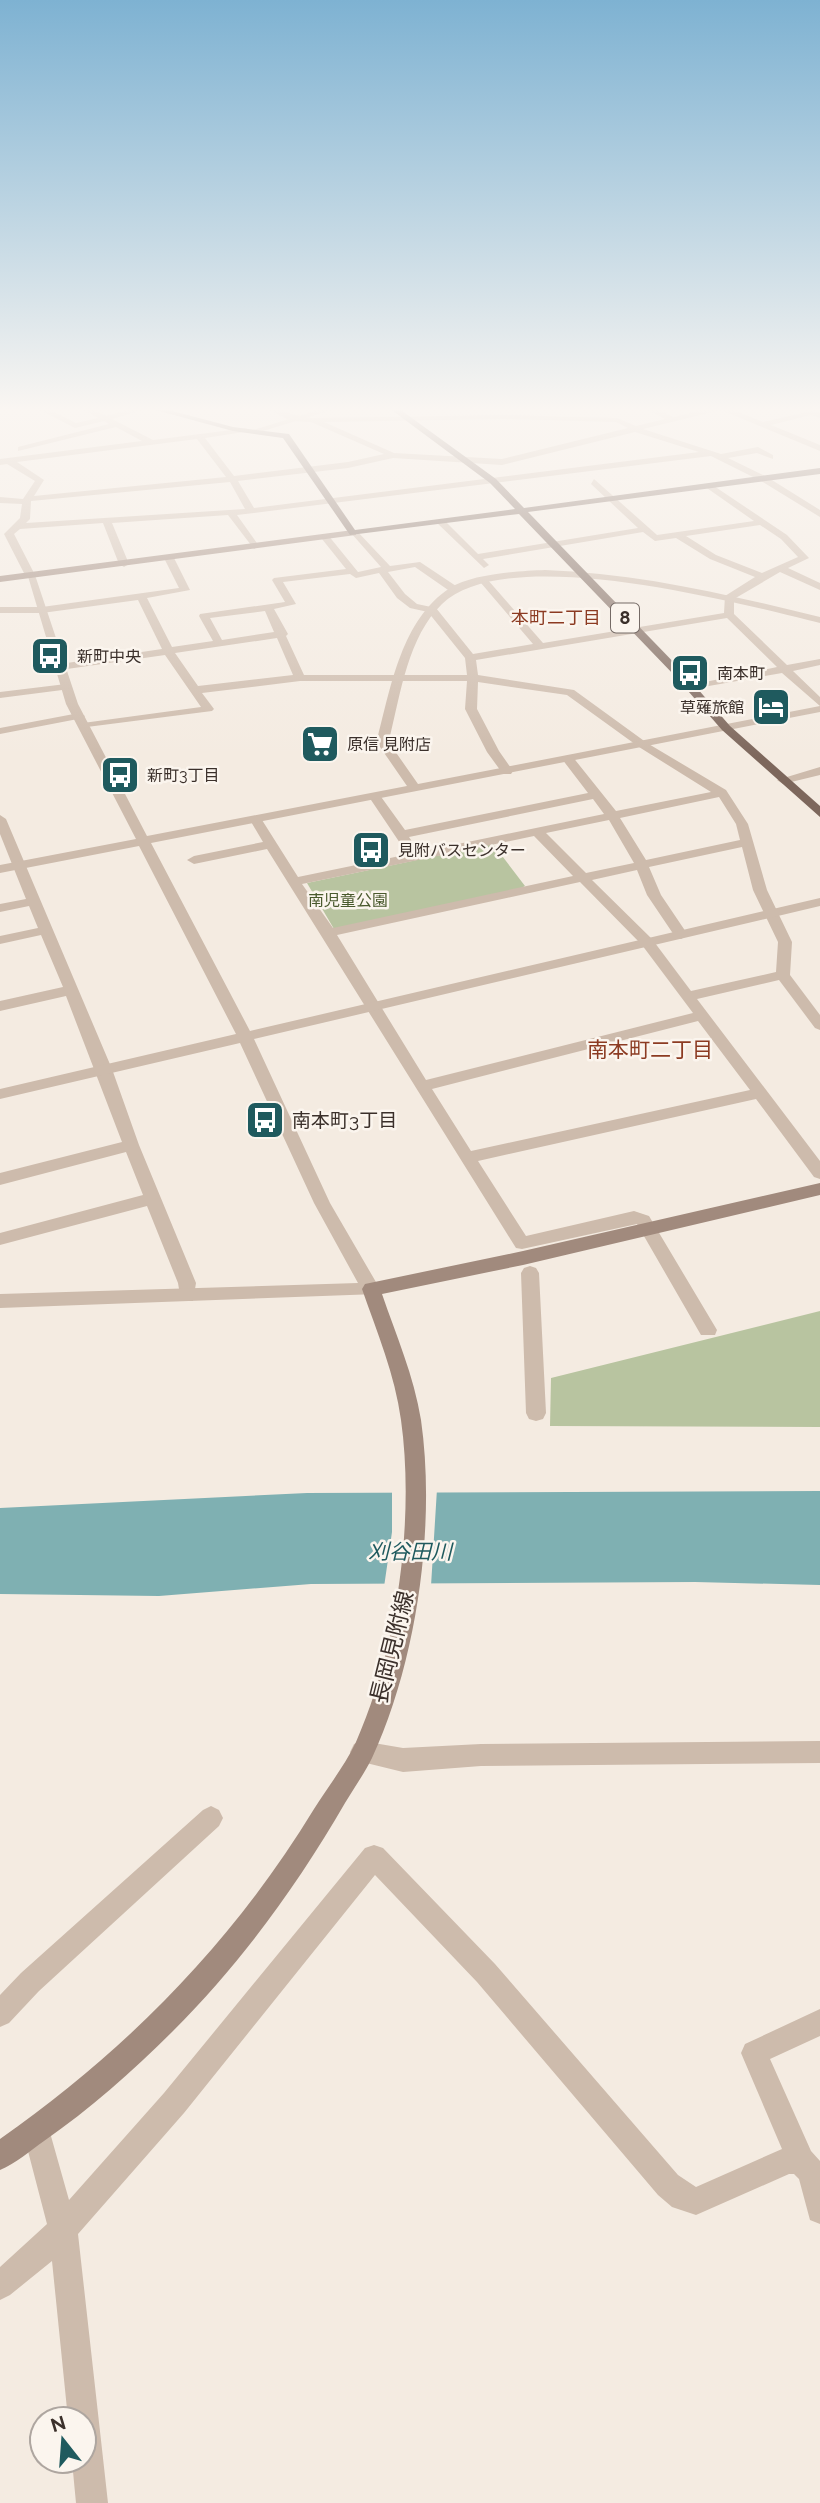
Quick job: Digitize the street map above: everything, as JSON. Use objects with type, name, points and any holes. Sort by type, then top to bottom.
[{"type":"main road","points":[[348,525],[354,533]]},
{"type":"main road","points":[[0,579],[413,525]]},
{"type":"main road","name":"8","points":[[535,525],[637,631],[726,729],[820,813]]},
{"type":"main road","points":[[371,1289],[820,1189]]},
{"type":"main road","name":"長岡見附線","points":[[0,2156],[37,2132],[103,2080],[158,2029],[242,1938],[278,1893],[364,1748],[386,1684],[407,1590],[414,1538],[412,1445],[405,1390],[371,1289]]},
{"type":"street","points":[[0,1301],[371,1289],[322,1203],[245,1036],[81,721],[66,687],[30,575],[9,534],[19,526],[45,525]]},
{"type":"street","points":[[108,525],[124,564]]},
{"type":"street","points":[[239,525],[254,546]]},
{"type":"street","points":[[444,525],[496,577]]},
{"type":"street","points":[[641,525],[655,538],[745,525]]},
{"type":"street","points":[[730,598],[762,576],[804,558],[767,525]]},
{"type":"street","points":[[477,557],[646,529]]},
{"type":"street","points":[[354,533],[407,601],[414,606],[432,610],[470,658],[473,678],[471,709],[493,752],[507,771]]},
{"type":"street","points":[[678,535],[713,557],[762,576]]},
{"type":"street","points":[[325,537],[356,575],[417,564],[455,590]]},
{"type":"street","points":[[0,540],[12,538]]},
{"type":"street","points":[[0,610],[42,610],[185,590],[169,558]]},
{"type":"street","points":[[781,569],[820,587]]},
{"type":"street","points":[[219,643],[204,616],[291,604],[277,580],[352,570]]},
{"type":"street","points":[[415,789],[384,744],[400,676],[416,638],[432,610],[455,590],[496,577],[582,573],[730,598],[820,620]]},
{"type":"street","points":[[484,581],[541,646]]},
{"type":"street","points":[[0,731],[208,709],[168,651],[142,598]]},
{"type":"street","points":[[729,615],[730,598]]},
{"type":"street","points":[[268,607],[300,678]]},
{"type":"street","points":[[470,658],[729,615]]},
{"type":"street","points":[[729,615],[820,703]]},
{"type":"street","points":[[60,667],[282,634]]},
{"type":"street","points":[[690,688],[820,662]]},
{"type":"street","points":[[195,690],[300,678],[400,676],[473,678],[570,692],[643,745],[722,793],[742,824],[760,890],[785,942],[783,975],[820,1025]]},
{"type":"street","points":[[0,695],[66,687]]},
{"type":"street","points":[[0,869],[820,709]]},
{"type":"street","points":[[568,760],[612,815],[642,865],[654,895],[681,934]]},
{"type":"street","points":[[783,780],[820,771]]},
{"type":"street","points":[[294,882],[722,793]]},
{"type":"street","points":[[401,835],[597,795]]},
{"type":"street","points":[[375,797],[418,856]]},
{"type":"street","points":[[0,819],[104,1069],[131,1145],[187,1283],[187,1296]]},
{"type":"street","points":[[256,820],[522,1243],[634,1217],[643,1220],[708,1330]]},
{"type":"street","points":[[537,832],[647,942],[820,1173]]},
{"type":"street","points":[[329,933],[748,842]]},
{"type":"street","points":[[194,860],[271,844]]},
{"type":"street","points":[[0,908],[34,901]]},
{"type":"street","points":[[0,1094],[820,902]]},
{"type":"street","points":[[0,940],[47,930]]},
{"type":"street","points":[[689,996],[783,975]]},
{"type":"street","points":[[0,1006],[71,990]]},
{"type":"street","points":[[422,1086],[704,1015]]},
{"type":"street","points":[[468,1157],[760,1093]]},
{"type":"street","points":[[0,1179],[131,1145]]},
{"type":"street","points":[[0,1239],[152,1199]]},
{"type":"street","points":[[530,1273],[536,1413]]},
{"type":"street","points":[[364,1748],[403,1760],[481,1755],[820,1752]]},
{"type":"street","points":[[0,2014],[30,1982],[211,1818]]},
{"type":"street","points":[[0,2285],[34,2258],[63,2229],[174,2103],[373,1857],[486,1973],[668,2185],[682,2197],[696,2201],[788,2160],[801,2161]]},
{"type":"street","points":[[820,2022],[754,2053],[801,2161],[811,2172],[820,2210]]},
{"type":"street","points":[[37,2132],[63,2229],[82,2405]]},
{"type":"street","points":[[89,2475],[92,2503]]},
{"type":"green space","name":"南児童公園","points":[[493,844],[525,886],[334,929],[307,883]]},
{"type":"green space","points":[[820,1311],[820,1427],[550,1426],[551,1378]]},
{"type":"water","name":"刈谷田川","points":[[820,1491],[820,1585],[695,1582],[311,1584],[159,1596],[0,1594],[0,1508],[307,1493]]},
{"type":"pier","points":[[437,1489],[431,1586],[384,1587],[392,1532],[392,1490]]},
{"type":"place","name":"新町中央","points":[[50,656]]},
{"type":"place","name":"南本町","points":[[690,673]]},
{"type":"place","name":"草薙旅館","points":[[771,707]]},
{"type":"place","name":"原信 見附店","points":[[320,744]]},
{"type":"place","name":"新町3丁目","points":[[120,775]]},
{"type":"place","name":"見附バスセンター","points":[[371,850]]},
{"type":"place","name":"南本町3丁目","points":[[265,1120]]},
{"type":"district","name":"本町二丁目","points":[[556,618]]},
{"type":"district","name":"南本町二丁目","points":[[650,1050]]}]
